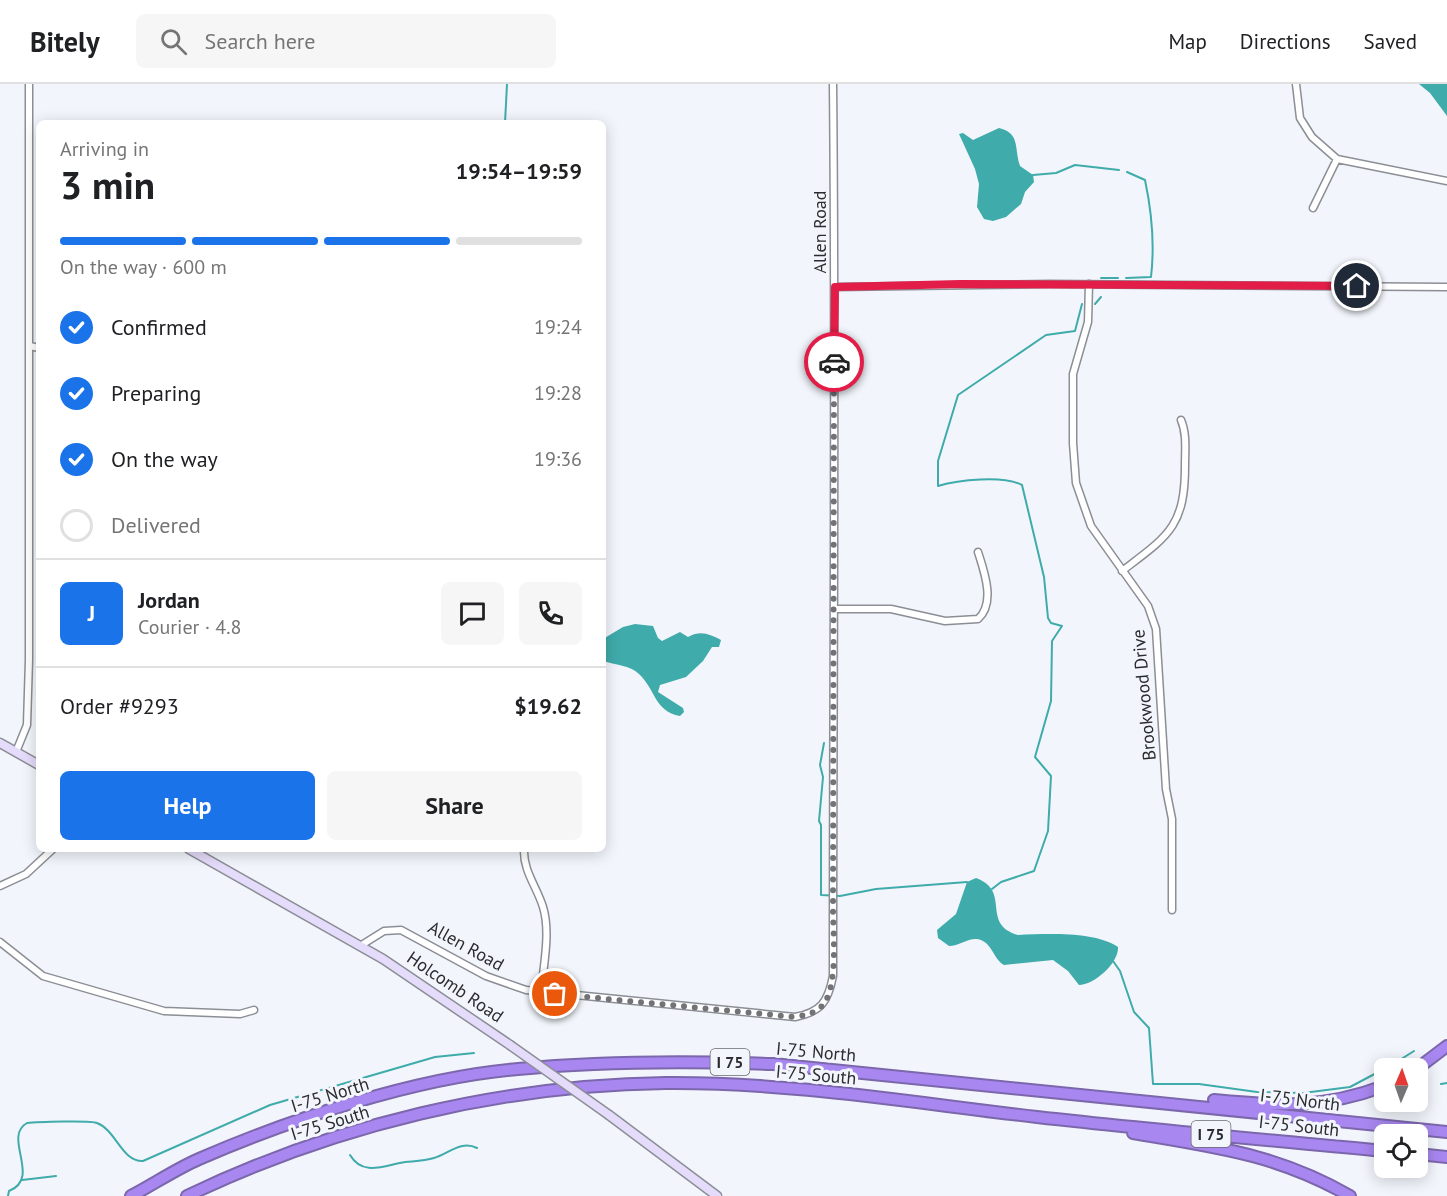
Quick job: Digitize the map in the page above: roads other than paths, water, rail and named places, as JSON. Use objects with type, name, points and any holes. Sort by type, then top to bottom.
[{"type":"highway","points":[[1428,1060],[1447,1046]]},
{"type":"highway","name":"I-75 North","points":[[131,1196],[198,1160],[303,1119],[437,1082],[516,1069],[665,1060],[773,1064],[1447,1132]]},
{"type":"highway","name":"I-75 South","points":[[187,1196],[276,1157],[335,1137],[420,1114],[536,1093],[656,1084],[734,1085],[860,1096],[1038,1117],[1374,1150]]},
{"type":"highway","points":[[1157,1101],[1192,1098],[1304,1106],[1336,1101],[1374,1089]]},
{"type":"highway","points":[[1038,1117],[1248,1153],[1303,1172],[1350,1196]]},
{"type":"highway","points":[[1428,1155],[1447,1157]]},
{"type":"street","points":[[16,752],[27,725],[30,346],[29,84]]},
{"type":"street","name":"Allen Road","points":[[360,946],[384,931],[401,930],[506,985],[541,993],[795,1017],[813,1013],[823,1006],[829,995],[833,976],[831,706],[834,609],[835,287],[833,84]]},
{"type":"street","points":[[1296,84],[1300,118],[1312,137],[1337,159],[1447,181]]},
{"type":"street","points":[[1313,208],[1337,159]]},
{"type":"street","points":[[835,287],[1089,284],[1447,287]]},
{"type":"street","name":"Brookwood Drive","points":[[1089,284],[1088,322],[1073,374],[1074,468],[1084,512],[1098,538],[1148,606],[1156,629],[1166,789],[1172,819],[1172,910]]},
{"type":"street","points":[[30,346],[36,347]]},
{"type":"street","points":[[1122,571],[1171,531],[1183,506],[1185,440],[1181,420]]},
{"type":"street","points":[[834,609],[891,609],[945,621],[978,619],[985,611],[987,599],[985,575],[978,552]]},
{"type":"street","points":[[0,743],[36,763]]},
{"type":"street","points":[[0,886],[26,874],[49,852]]},
{"type":"street","name":"Holcomb Road","points":[[194,852],[360,946],[453,1004],[609,1115],[717,1196]]},
{"type":"street","points":[[524,852],[523,862],[544,909],[545,942],[541,993]]},
{"type":"street","points":[[0,942],[43,976],[164,1011],[240,1014],[254,1010]]},
{"type":"water","points":[[1419,84],[1447,84],[1447,116],[1430,93]]},
{"type":"water","points":[[999,128],[1006,130],[1014,138],[1020,166],[1033,175],[1034,182],[1025,192],[1021,204],[1006,217],[993,221],[984,219],[977,207],[979,184],[975,169],[959,134],[963,133],[973,140]]},
{"type":"water","points":[[635,624],[653,626],[658,638],[662,641],[680,632],[688,637],[705,634],[721,640],[719,647],[712,647],[703,661],[686,677],[660,685],[658,692],[683,708],[684,712],[680,716],[665,710],[660,705],[645,680],[635,671],[606,662],[606,637],[623,627]]},
{"type":"water","points":[[976,878],[987,884],[992,891],[1000,923],[1007,930],[1018,935],[1069,935],[1096,938],[1118,947],[1114,960],[1098,977],[1079,985],[1068,971],[1053,960],[1004,965],[982,940],[974,939],[949,946],[938,938],[937,930],[956,914],[967,882]]},
{"type":"waterway","points":[[505,120],[507,84]]},
{"type":"waterway","points":[[1033,175],[1056,173],[1075,165],[1119,170]]},
{"type":"waterway","points":[[1126,278],[1151,277],[1153,252],[1151,216],[1145,180],[1127,172]]},
{"type":"waterway","points":[[1101,278],[1118,278]]},
{"type":"waterway","points":[[1095,304],[1101,297]]},
{"type":"waterway","points":[[992,889],[1001,882],[1034,871],[1048,831],[1051,776],[1035,757],[1051,701],[1052,641],[1062,626],[1051,623],[1048,618],[1044,577],[1022,485],[992,479],[968,480],[938,486],[938,461],[958,395],[1046,335],[1075,331],[1082,304]]},
{"type":"waterway","points":[[824,743],[820,765],[823,777],[819,821],[821,825],[821,895],[840,896],[876,889],[967,882]]},
{"type":"waterway","points":[[1113,961],[1120,971],[1134,1012],[1149,1028],[1153,1084],[1199,1084],[1257,1092],[1303,1093],[1350,1087],[1374,1074]]},
{"type":"waterway","points":[[1403,1058],[1414,1051]]},
{"type":"waterway","points":[[8,1196],[9,1191],[18,1185],[22,1177],[23,1167],[18,1138],[20,1129],[27,1123],[75,1121],[97,1123],[104,1127],[130,1156],[143,1161],[270,1105],[435,1057],[474,1053]]},
{"type":"waterway","points":[[1441,1084],[1447,1083]]},
{"type":"waterway","points":[[324,1090],[327,1099]]},
{"type":"waterway","points":[[350,1155],[361,1166],[375,1168],[430,1159],[460,1147],[477,1148]]},
{"type":"waterway","points":[[22,1180],[56,1176]]}]
